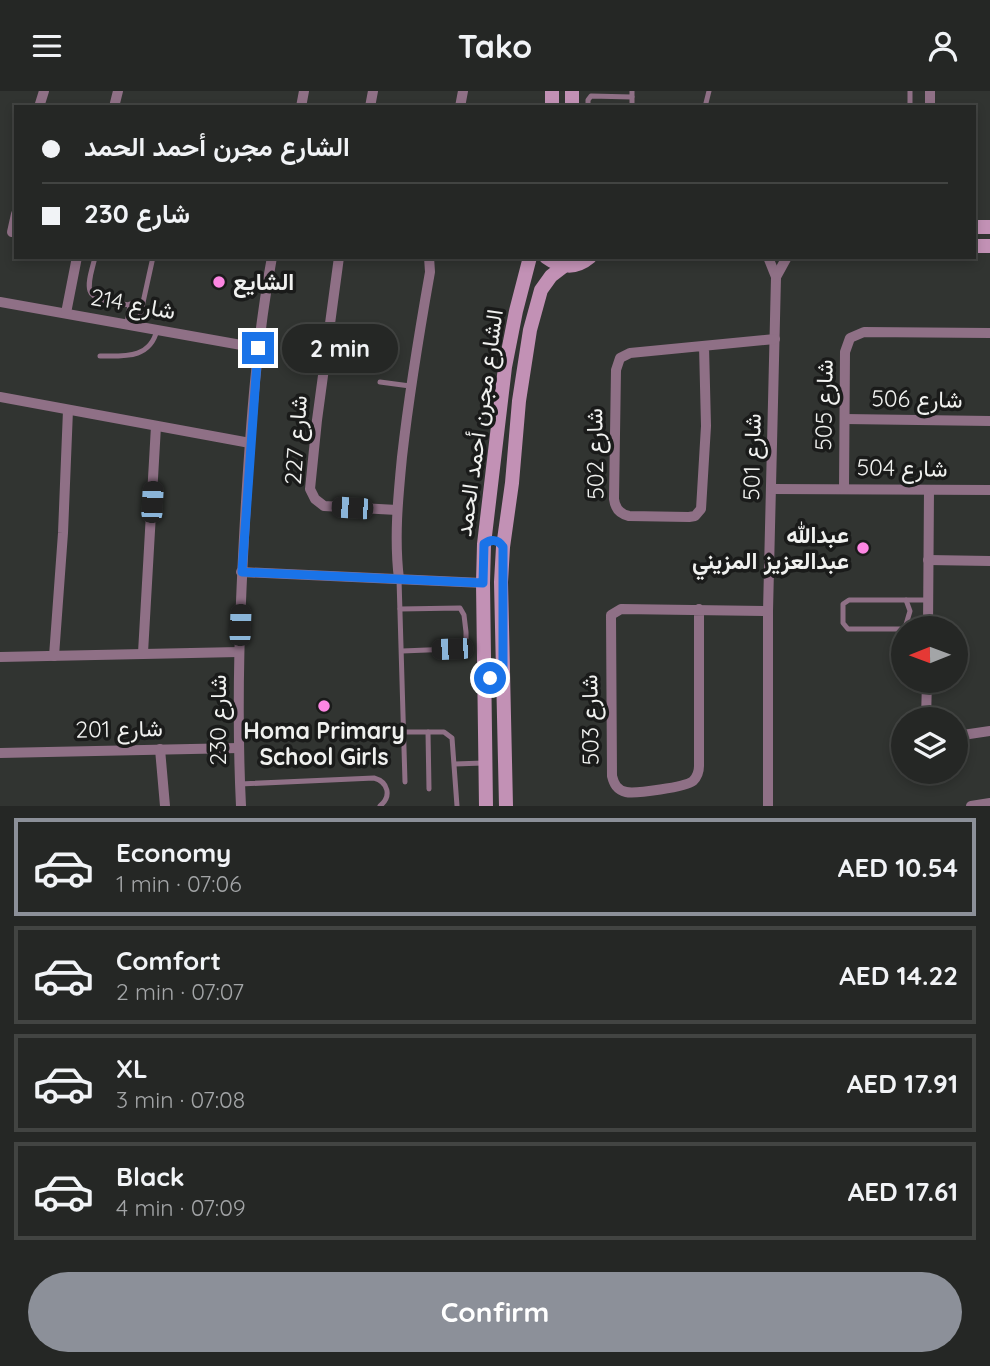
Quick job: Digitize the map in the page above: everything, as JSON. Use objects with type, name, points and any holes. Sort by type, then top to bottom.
[{"type":"street","points":[[0,230],[14,233]]},
{"type":"street","points":[[66,313],[77,259]]},
{"type":"street","name":"شارع 230","points":[[241,806],[239,652],[242,572],[258,348],[272,259]]},
{"type":"street","name":"شارع 227","points":[[339,259],[310,489],[315,499],[324,506],[397,510]]},
{"type":"street","points":[[400,579],[396,550],[397,510],[410,386],[430,272],[429,259]]},
{"type":"street","name":"الشارع مجرن أحمد الحمد","points":[[486,806],[484,544],[505,367],[529,259]]},
{"type":"street","points":[[549,259],[564,266],[573,266],[589,259]]},
{"type":"street","name":"شارع 501","points":[[768,806],[768,611],[776,277],[769,259]]},
{"type":"street","name":"شارع 501","points":[[776,277],[786,259]]},
{"type":"street","name":"الشارع مجرن أحمد الحمد","points":[[506,806],[503,547],[519,401],[530,330],[541,290],[551,276],[564,266]]},
{"type":"street","name":"شارع 214","points":[[0,302],[258,348]]},
{"type":"street","name":"شارع 505","points":[[844,489],[845,347],[854,335],[863,332],[990,333]]},
{"type":"street","name":"شارع 502","points":[[704,346],[706,426],[701,509],[695,516],[689,517],[629,516],[621,513],[614,499],[618,360],[630,353],[775,339]]},
{"type":"street","points":[[0,397],[250,443]]},
{"type":"street","points":[[54,656],[68,410]]},
{"type":"street","name":"شارع 506","points":[[845,419],[990,421]]},
{"type":"street","points":[[143,653],[156,426]]},
{"type":"street","name":"شارع 504","points":[[772,489],[990,490]]},
{"type":"street","points":[[928,616],[929,490]]},
{"type":"street","points":[[484,544],[495,540],[503,547]]},
{"type":"street","points":[[928,560],[990,561]]},
{"type":"street","points":[[242,572],[483,583]]},
{"type":"street","name":"شارع 503","points":[[699,610],[697,775],[685,785],[623,792],[615,786],[612,776],[611,615],[621,609],[699,610],[768,611]]},
{"type":"street","points":[[0,657],[239,652]]},
{"type":"street","points":[[484,673],[494,679],[503,672]]},
{"type":"street","points":[[968,734],[990,731]]},
{"type":"street","name":"شارع 201","points":[[0,753],[239,748]]},
{"type":"street","points":[[160,749],[165,806]]},
{"type":"street","points":[[971,806],[990,803]]},
{"type":"lane","points":[[588,105],[591,96],[633,101]]},
{"type":"lane","points":[[95,259],[89,285],[92,296],[142,307]]},
{"type":"lane","points":[[132,325],[142,307],[153,259]]},
{"type":"lane","points":[[131,304],[132,325]]},
{"type":"lane","points":[[100,356],[142,352],[152,343],[157,330]]},
{"type":"lane","points":[[380,383],[410,386]]},
{"type":"lane","points":[[400,579],[405,782]]},
{"type":"lane","points":[[906,600],[910,611],[908,616]]},
{"type":"lane","points":[[891,629],[848,629],[843,623],[842,607],[845,601],[928,600]]},
{"type":"lane","points":[[400,609],[460,608],[464,615],[467,636],[465,643],[456,649],[402,651]]},
{"type":"lane","points":[[404,732],[444,732],[452,738],[457,806]]},
{"type":"lane","points":[[428,732],[429,789]]},
{"type":"lane","points":[[455,764],[485,763]]},
{"type":"lane","points":[[240,784],[373,778],[380,780],[388,790],[385,803],[380,806]]},
{"type":"place","name":"الشايع","points":[[219,282]]},
{"type":"place","name":"عبدالله عبدالعزيز المزيني","points":[[863,548]]},
{"type":"place","name":"Homa Primary School Girls","points":[[324,706]]},
{"type":"route","points":[[258,348],[242,572],[483,583],[484,544],[492,540],[500,542],[503,547],[503,672],[498,678],[490,678]]}]
